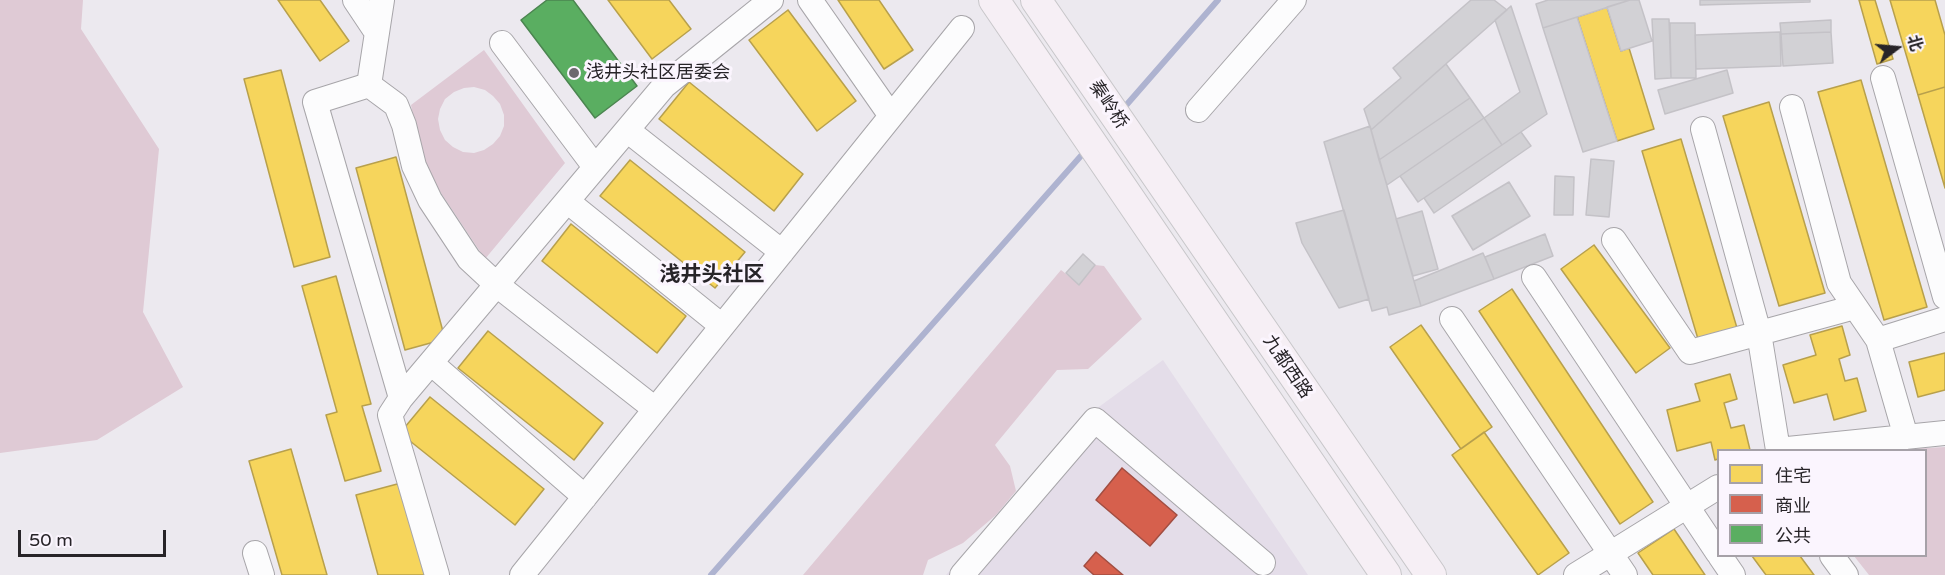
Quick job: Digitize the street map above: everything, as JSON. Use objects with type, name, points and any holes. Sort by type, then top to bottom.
[{"type":"main road","name":"秦岭桥","points":[[994,0],[1119,184]]},
{"type":"main road","name":"秦岭桥","points":[[1036,0],[1145,159]]},
{"type":"main road","name":"九都西路","points":[[1145,159],[1431,575]]},
{"type":"main road","name":"九都西路","points":[[1119,184],[1386,575]]},
{"type":"street","points":[[355,0],[377,33]]},
{"type":"street","points":[[369,86],[381,0]]},
{"type":"street","points":[[437,575],[390,415],[664,86],[771,0]]},
{"type":"street","points":[[810,0],[891,116]]},
{"type":"street","points":[[1198,110],[1294,0]]},
{"type":"street","points":[[522,575],[962,28]]},
{"type":"street","points":[[502,43],[596,167]]},
{"type":"street","points":[[1883,78],[1945,297]]},
{"type":"street","points":[[369,86],[396,105],[404,125],[414,166],[430,200],[469,259],[496,285],[655,410]]},
{"type":"street","points":[[369,86],[315,102],[402,398]]},
{"type":"street","points":[[1792,106],[1839,283],[1878,340],[1906,437]]},
{"type":"street","points":[[1702,129],[1759,333],[1778,449]]},
{"type":"street","points":[[627,130],[782,252]]},
{"type":"street","points":[[567,201],[722,326]]},
{"type":"street","points":[[1614,240],[1690,352],[1855,307]]},
{"type":"street","points":[[1534,277],[1717,551]]},
{"type":"street","points":[[1452,319],[1625,575]]},
{"type":"street","points":[[1878,340],[1945,319]]},
{"type":"street","points":[[431,363],[585,497]]},
{"type":"street","points":[[962,575],[1095,420],[1263,563]]},
{"type":"street","points":[[1788,449],[1945,433]]},
{"type":"street","points":[[1576,575],[1717,488]]},
{"type":"street","points":[[1721,557],[1733,575]]},
{"type":"street","points":[[1833,557],[1846,575]]},
{"type":"shaded area","points":[[0,0],[83,0],[81,29],[159,149],[143,312],[183,387],[97,440],[0,453]]},
{"type":"shaded area","points":[[484,50],[565,163],[485,259],[423,166],[411,105]],"holes":[[[474,87],[485,90],[500,104],[504,115],[504,126],[500,136],[484,150],[474,153],[463,152],[445,140],[438,119],[440,109],[445,99],[454,92]]]},
{"type":"shaded area","points":[[1095,265],[1104,266],[1142,319],[1088,369],[1057,370],[995,445],[1010,466],[1016,491],[996,515],[963,543],[928,560],[923,575],[803,575],[1061,270],[1079,284]]},
{"type":"shaded area","points":[[1163,360],[1308,575],[946,575],[1081,420]]},
{"type":"shaded area","points":[[1945,447],[1945,575],[1869,575],[1855,557],[1927,557],[1927,449],[1910,449]]},
{"type":"building: 住宅","points":[[278,0],[320,0],[349,41],[320,61]]},
{"type":"building: 住宅","points":[[608,0],[669,0],[691,29],[652,59]]},
{"type":"building: 住宅","points":[[838,0],[879,0],[913,50],[884,69]]},
{"type":"building: 住宅","points":[[1859,0],[1875,0],[1893,59],[1877,64]]},
{"type":"building: 住宅","points":[[1890,0],[1935,0],[1945,35],[1945,87],[1918,95]]},
{"type":"building: 住宅","points":[[1607,7],[1621,51],[1629,48],[1654,129],[1617,141],[1577,17]]},
{"type":"building: 住宅","points":[[788,10],[856,101],[817,131],[749,40]]},
{"type":"building: 住宅","points":[[281,70],[330,257],[294,267],[244,79]]},
{"type":"building: 住宅","points":[[1861,80],[1927,307],[1884,320],[1818,92]]},
{"type":"building: 住宅","points":[[689,82],[803,174],[774,211],[659,119]]},
{"type":"building: 住宅","points":[[1945,87],[1945,188],[1918,95]]},
{"type":"building: 住宅","points":[[1769,102],[1825,293],[1779,306],[1723,116]]},
{"type":"building: 住宅","points":[[1681,139],[1737,328],[1698,339],[1642,151]]},
{"type":"building: 住宅","points":[[396,157],[445,339],[405,350],[356,168]]},
{"type":"building: 住宅","points":[[630,160],[745,252],[715,288],[600,196]]},
{"type":"building: 住宅","points":[[571,224],[686,316],[657,353],[542,261]]},
{"type":"building: 住宅","points":[[1594,245],[1670,348],[1636,373],[1561,269]]},
{"type":"building: 住宅","points":[[336,276],[371,404],[362,406],[381,471],[345,481],[326,415],[337,412],[302,286]]},
{"type":"building: 住宅","points":[[1512,289],[1653,502],[1620,524],[1479,311]]},
{"type":"building: 住宅","points":[[1421,325],[1492,427],[1461,449],[1390,347]]},
{"type":"building: 住宅","points":[[1842,326],[1850,355],[1839,359],[1845,381],[1857,378],[1866,411],[1834,420],[1827,394],[1794,403],[1783,365],[1816,355],[1810,335]]},
{"type":"building: 住宅","points":[[488,331],[603,423],[574,460],[458,368]]},
{"type":"building: 住宅","points":[[1945,353],[1945,390],[1918,397],[1909,362]]},
{"type":"building: 住宅","points":[[1730,374],[1737,399],[1724,403],[1731,428],[1744,425],[1750,449],[1717,449],[1717,459],[1715,460],[1711,442],[1677,451],[1667,410],[1700,401],[1695,384]]},
{"type":"building: 住宅","points":[[430,397],[544,489],[515,525],[400,433]]},
{"type":"building: 住宅","points":[[1484,432],[1569,553],[1538,575],[1452,455]]},
{"type":"building: 住宅","points":[[291,449],[327,575],[282,575],[249,461]]},
{"type":"building: 住宅","points":[[401,483],[427,575],[378,575],[356,495]]},
{"type":"building: 住宅","points":[[1674,529],[1705,575],[1653,575],[1638,553]]},
{"type":"building: 住宅","points":[[1753,557],[1801,557],[1814,575],[1766,575]]},
{"type":"building: 商业","points":[[1122,468],[1177,515],[1150,546],[1096,500]]},
{"type":"building: 商业","points":[[1096,552],[1123,575],[1094,575],[1084,566]]},
{"type":"building: 公共","points":[[547,0],[573,0],[637,86],[595,118],[521,20]]},
{"type":"building: 其他","points":[[1471,0],[1494,0],[1507,10],[1371,130],[1364,109],[1401,78],[1393,68]]},
{"type":"building: 其他","points":[[1548,0],[1630,0],[1543,28],[1536,4]]},
{"type":"building: 其他","points":[[1630,0],[1639,0],[1652,41],[1621,51],[1607,7]]},
{"type":"building: 其他","points":[[1700,0],[1810,0],[1810,2],[1700,5]]},
{"type":"building: 其他","points":[[1511,6],[1547,114],[1502,145],[1484,118],[1520,92],[1495,20]]},
{"type":"building: 其他","points":[[1577,17],[1617,141],[1583,152],[1543,28]]},
{"type":"building: 其他","points":[[1652,19],[1669,19],[1671,78],[1655,79]]},
{"type":"building: 其他","points":[[1831,20],[1831,32],[1781,34],[1780,23]]},
{"type":"building: 其他","points":[[1670,23],[1695,23],[1696,78],[1671,78]]},
{"type":"building: 其他","points":[[1780,32],[1781,66],[1696,69],[1695,35]]},
{"type":"building: 其他","points":[[1831,32],[1833,63],[1783,66],[1781,34]]},
{"type":"building: 其他","points":[[1446,64],[1470,98],[1379,160],[1371,130]]},
{"type":"building: 其他","points":[[1727,70],[1733,93],[1665,114],[1658,90]]},
{"type":"building: 其他","points":[[1470,98],[1484,118],[1387,185],[1379,160]]},
{"type":"building: 其他","points":[[1484,118],[1502,145],[1418,202],[1400,176]]},
{"type":"building: 其他","points":[[1370,126],[1421,306],[1389,315],[1387,307],[1372,311],[1324,142]]},
{"type":"building: 其他","points":[[1521,132],[1531,146],[1434,213],[1424,198]]},
{"type":"building: 其他","points":[[1591,159],[1614,161],[1609,217],[1586,215]]},
{"type":"building: 其他","points":[[1555,176],[1574,177],[1573,215],[1554,215]]},
{"type":"building: 其他","points":[[1509,182],[1530,216],[1473,250],[1452,216]]},
{"type":"building: 其他","points":[[1344,210],[1369,299],[1339,308],[1302,243],[1296,223]]},
{"type":"building: 其他","points":[[1422,211],[1438,269],[1413,276],[1396,219]]},
{"type":"building: 其他","points":[[1545,234],[1553,256],[1494,279],[1485,257]]},
{"type":"building: 其他","points":[[1483,253],[1494,279],[1421,306],[1414,281]]},
{"type":"building: 其他","points":[[1083,254],[1095,265],[1079,285],[1066,273]]},
{"type":"waterway","points":[[1122,110],[1218,0]]},
{"type":"waterway","points":[[711,575],[1087,149]]},
{"type":"place","name":"浅井头社区居委会","points":[[574,73]]},
{"type":"district","name":"浅井头社区","points":[[712,275]]}]
